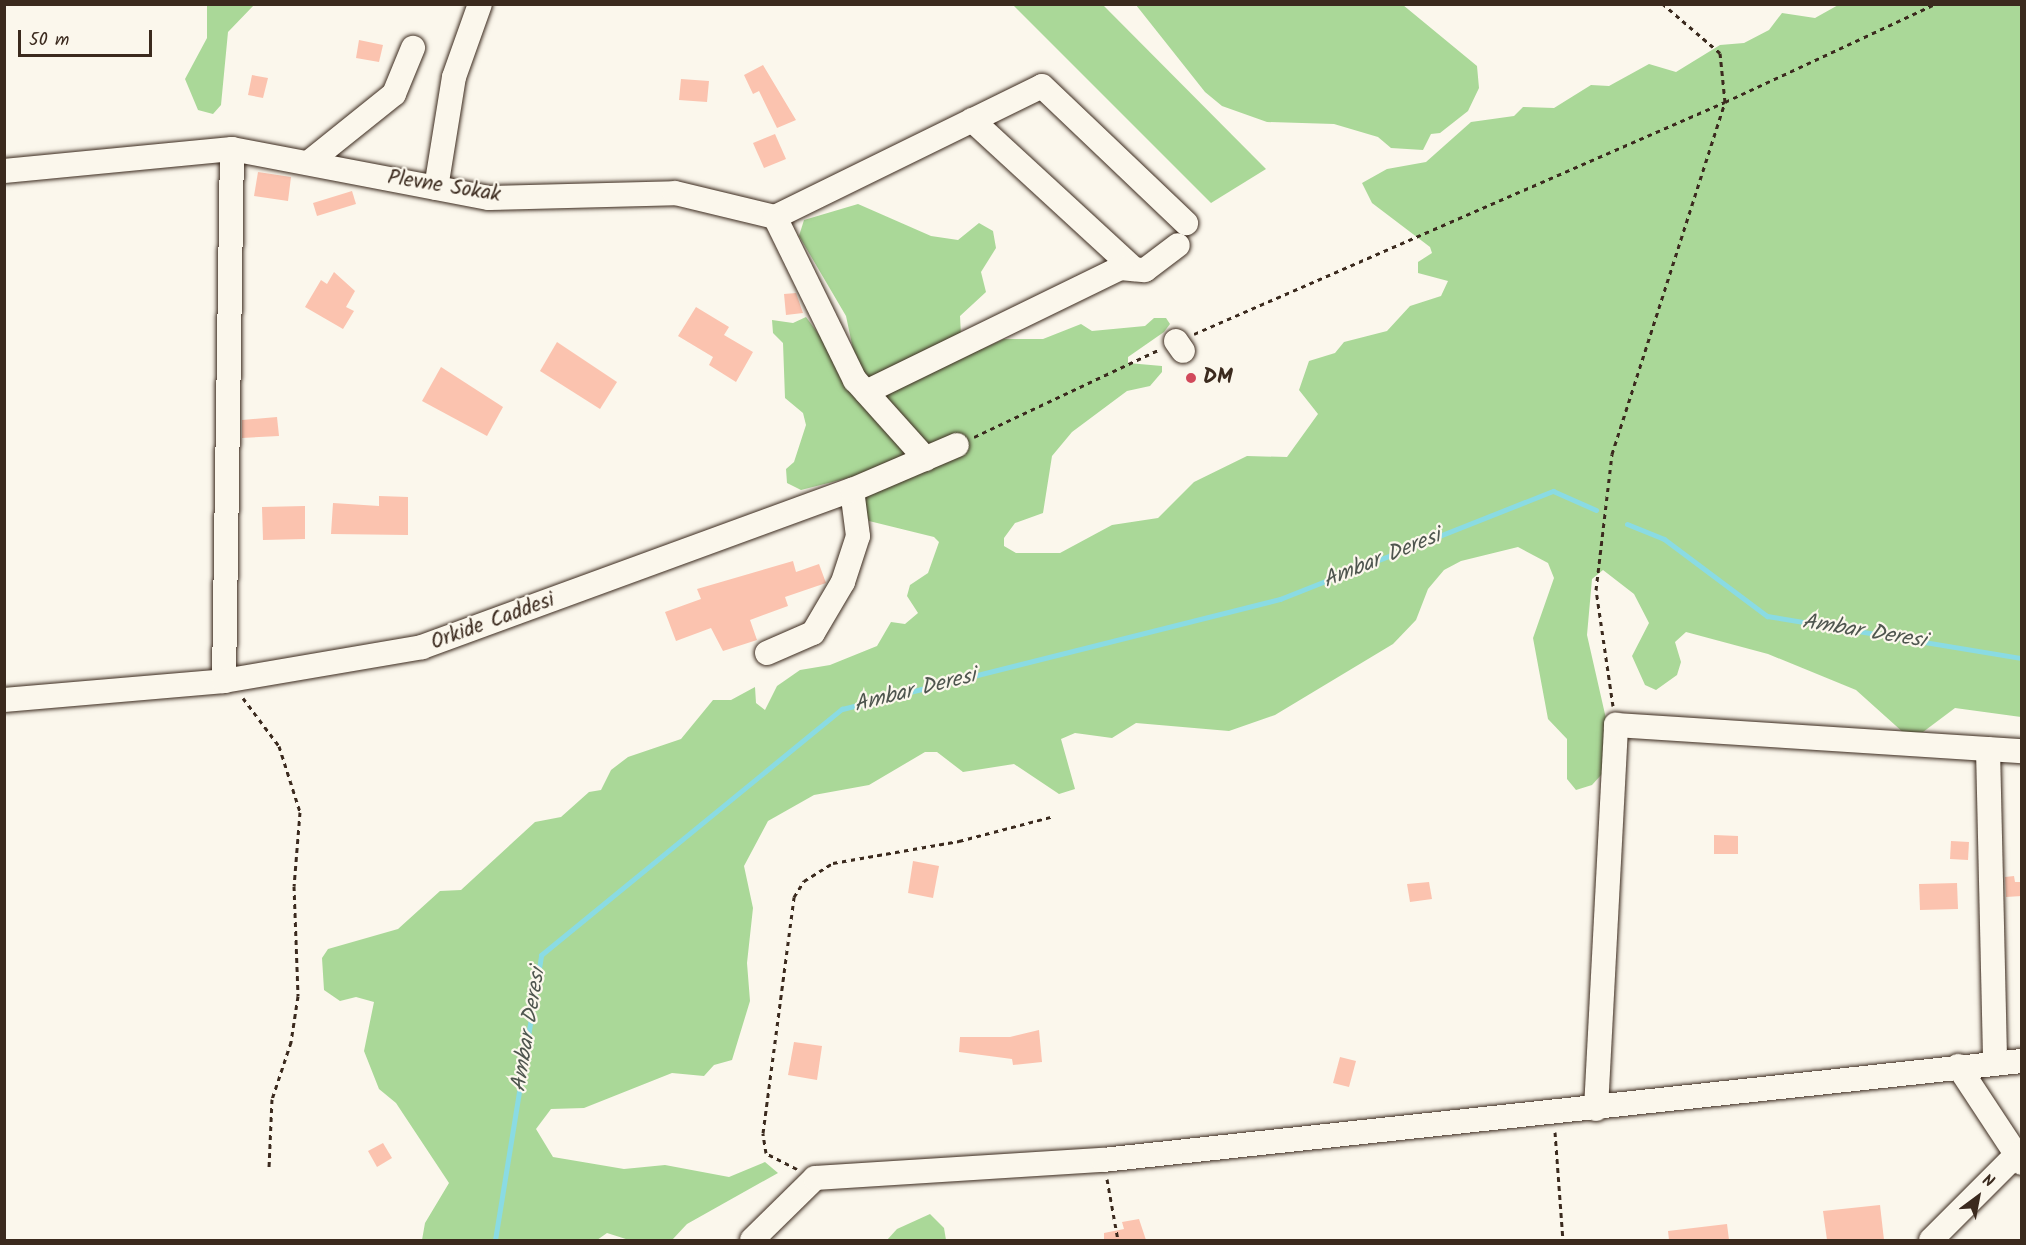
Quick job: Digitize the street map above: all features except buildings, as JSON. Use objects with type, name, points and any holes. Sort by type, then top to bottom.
[{"type":"street","points":[[436,188],[454,77],[480,4]]},
{"type":"street","points":[[308,163],[394,94],[413,48]]},
{"type":"street","points":[[866,392],[1120,268],[1145,270],[1182,234],[1042,86],[775,217],[840,346],[866,392],[926,459]]},
{"type":"street","points":[[972,120],[1134,269]]},
{"type":"street","points":[[224,681],[232,149]]},
{"type":"street","name":"Plevne Sokak","points":[[4,171],[232,149],[489,198],[675,193],[775,217]]},
{"type":"street","name":"Orkide Caddesi","points":[[4,700],[224,681],[422,647],[852,490],[957,445]]},
{"type":"street","points":[[767,653],[813,633],[843,582],[858,536],[852,490]]},
{"type":"street","points":[[1596,1109],[1616,725],[2022,751]]},
{"type":"street","points":[[1988,749],[1995,1057]]},
{"type":"street","points":[[752,1240],[815,1178],[1103,1160],[1554,1115],[1958,1066],[2022,1061]]},
{"type":"street","points":[[1931,1240],[2019,1159],[1958,1066]]},
{"type":"path","points":[[1616,725],[1596,590],[1612,454],[1725,102],[1720,53],[1663,4]]},
{"type":"path","points":[[957,445],[1725,102],[1935,4]]},
{"type":"path","points":[[224,681],[261,716],[279,746],[300,812],[294,886],[298,996],[291,1042],[272,1099],[269,1167]]},
{"type":"path","points":[[815,1178],[766,1152],[763,1133],[794,897],[804,881],[833,863],[959,841],[1054,816]]},
{"type":"path","points":[[1554,1115],[1563,1240]]},
{"type":"path","points":[[1103,1160],[1118,1240]]},
{"type":"green space","points":[[1840,4],[2021,5],[2021,717],[1955,708],[1923,732],[1905,734],[1856,690],[1768,654],[1686,632],[1675,642],[1681,662],[1677,675],[1656,690],[1645,685],[1632,656],[1649,623],[1634,594],[1603,570],[1592,579],[1587,635],[1607,723],[1602,774],[1592,785],[1576,790],[1567,779],[1567,739],[1548,719],[1533,638],[1554,578],[1548,563],[1518,547],[1461,561],[1444,570],[1428,589],[1416,620],[1393,644],[1275,715],[1229,731],[1136,723],[1112,738],[1075,733],[1061,739],[1075,789],[1059,794],[1014,764],[963,772],[937,752],[925,752],[869,785],[814,795],[768,821],[744,866],[753,908],[747,963],[750,1001],[732,1060],[714,1065],[704,1076],[672,1073],[584,1108],[551,1109],[536,1129],[553,1157],[624,1169],[665,1165],[729,1177],[765,1162],[778,1173],[687,1224],[672,1240],[629,1240],[607,1233],[597,1240],[422,1240],[425,1223],[449,1183],[396,1103],[379,1089],[364,1051],[374,1002],[356,997],[340,1001],[324,990],[322,958],[328,949],[398,929],[440,891],[461,890],[535,822],[561,817],[589,792],[601,790],[611,770],[628,757],[681,739],[713,700],[731,700],[755,687],[756,703],[765,710],[777,686],[800,670],[830,665],[877,646],[891,622],[905,624],[918,613],[907,596],[910,585],[928,573],[939,542],[934,537],[869,521],[852,477],[801,490],[787,483],[786,469],[794,462],[806,425],[803,413],[785,398],[783,343],[773,333],[772,320],[793,323],[806,317],[823,340],[853,349],[846,316],[799,236],[804,220],[858,204],[931,236],[958,240],[979,223],[993,231],[996,248],[981,272],[986,292],[960,316],[961,335],[982,349],[1004,339],[1043,339],[1081,324],[1092,331],[1145,326],[1154,318],[1166,318],[1170,324],[1164,332],[1128,357],[1128,363],[1162,366],[1162,372],[1150,386],[1127,391],[1072,432],[1052,456],[1043,513],[1015,523],[1004,538],[1004,546],[1016,553],[1060,553],[1112,525],[1158,518],[1194,482],[1247,456],[1287,457],[1318,414],[1299,390],[1309,361],[1335,353],[1344,342],[1387,331],[1410,306],[1441,296],[1448,281],[1418,273],[1418,262],[1432,253],[1430,247],[1372,203],[1362,183],[1387,169],[1426,162],[1471,122],[1514,116],[1523,107],[1554,108],[1591,85],[1609,86],[1649,64],[1676,72],[1720,45],[1744,43],[1769,30],[1782,13],[1815,18]]},
{"type":"green space","points":[[207,5],[254,5],[228,32],[221,105],[213,114],[198,110],[185,79],[207,38]]},
{"type":"green space","points":[[1013,5],[1103,5],[1266,169],[1211,203]]},
{"type":"green space","points":[[1136,5],[1403,5],[1477,66],[1479,88],[1468,111],[1440,133],[1431,134],[1423,150],[1391,148],[1378,137],[1334,124],[1267,122],[1222,106],[1205,92]]},
{"type":"green space","points":[[930,1214],[944,1228],[946,1240],[887,1240],[897,1229]]},
{"type":"waterway","name":"Ambar Deresi","points":[[495,1240],[541,955],[842,709],[1280,599],[1553,491],[1596,510]]},
{"type":"waterway","name":"Ambar Deresi","points":[[1627,524],[1664,539],[1767,616],[2022,658]]},
{"type":"place","name":"DM","points":[[1191,378]]}]
